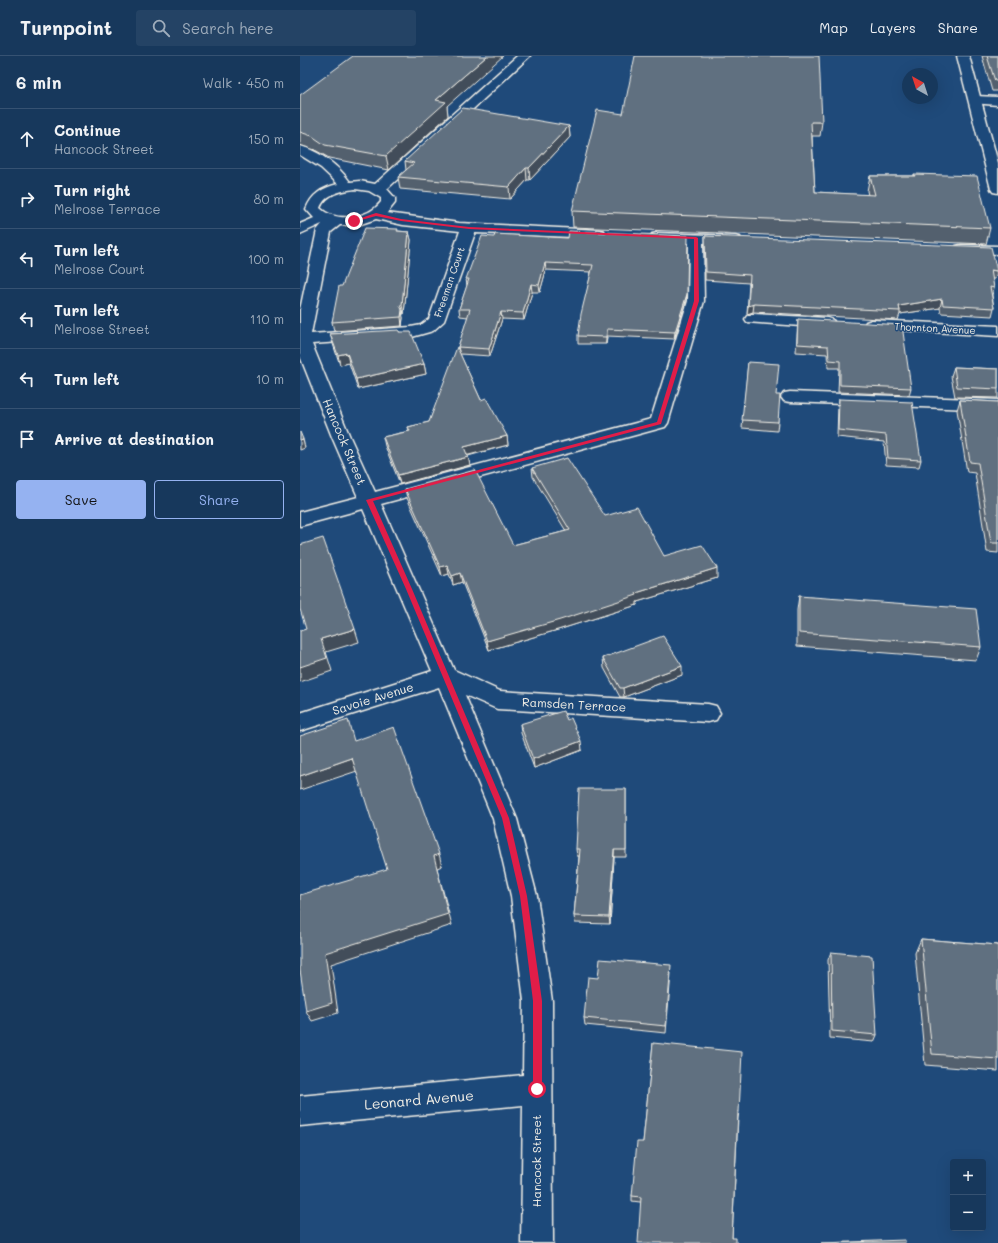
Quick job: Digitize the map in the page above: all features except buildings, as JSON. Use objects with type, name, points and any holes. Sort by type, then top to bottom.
[{"type":"street","points":[[378,189],[524,56]]},
{"type":"street","points":[[963,56],[998,189]]},
{"type":"street","points":[[975,100],[998,101]]},
{"type":"street","points":[[300,150],[326,164],[335,172],[346,186]]},
{"type":"street","points":[[346,186],[367,186],[378,189],[385,193],[388,198],[387,204],[376,215],[354,221],[330,220],[317,215],[313,209],[315,201],[321,195],[330,190],[346,186]]},
{"type":"street","points":[[300,199],[321,195]]},
{"type":"street","points":[[376,215],[401,220],[469,228],[614,235]]},
{"type":"street","points":[[300,230],[330,220]]},
{"type":"street","points":[[302,340],[324,230],[330,220]]},
{"type":"street","name":"Freeman Court","points":[[302,340],[412,332],[427,328],[436,321],[469,228]]},
{"type":"street","points":[[644,236],[752,240]]},
{"type":"street","points":[[300,519],[659,423],[696,301],[696,238]]},
{"type":"street","points":[[950,248],[998,250]]},
{"type":"street","name":"Thornton Avenue","points":[[752,319],[998,331]]},
{"type":"street","name":"Hancock Street","points":[[302,340],[341,437],[409,589],[505,818],[524,896],[538,1001],[537,1243]]},
{"type":"street","points":[[790,397],[998,405]]},
{"type":"street","name":"Ramsden Terrace","points":[[446,676],[497,700],[708,713]]},
{"type":"street","name":"Savoie Avenue","points":[[300,722],[446,676]]},
{"type":"street","name":"Leonard Avenue","points":[[300,1111],[537,1089]]},
{"type":"route","points":[[354,221],[366,219],[376,215],[401,220],[469,228],[696,238],[696,301],[659,423],[369,500],[409,589],[505,818],[524,896],[538,1001],[537,1089]]}]
